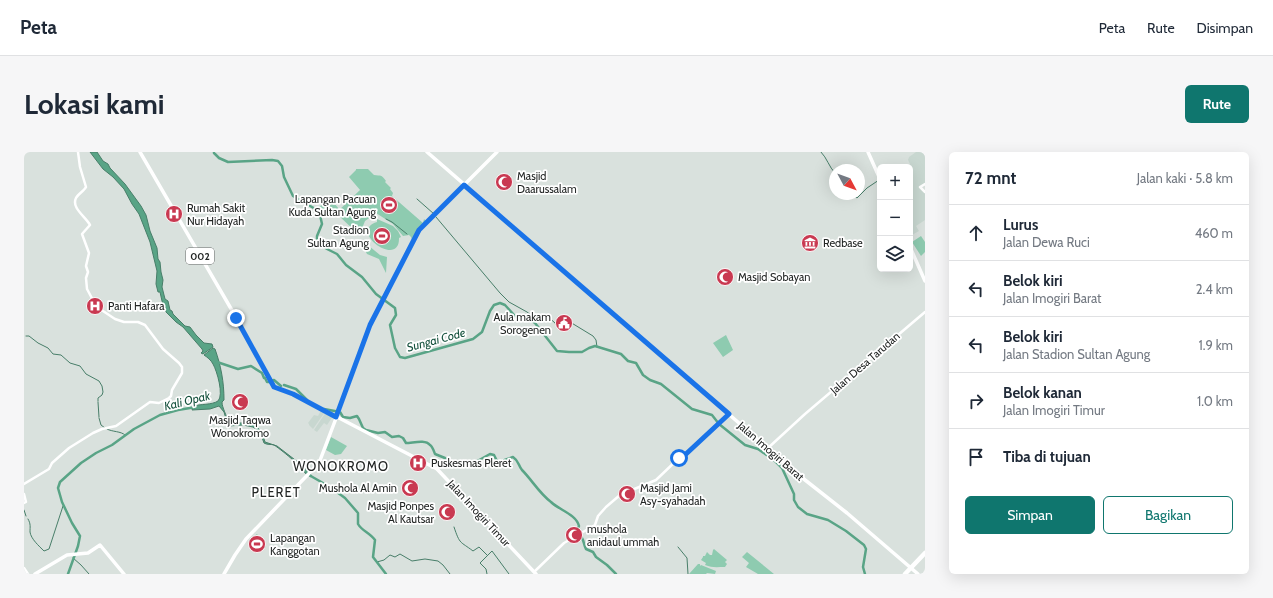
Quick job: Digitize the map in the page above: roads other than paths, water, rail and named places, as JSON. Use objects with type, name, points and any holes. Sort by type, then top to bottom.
[{"type":"highway","points":[[911,568],[925,554]]},
{"type":"highway","points":[[906,574],[925,554]]},
{"type":"main road","name":"Jalan Imogiri Timur","points":[[140,152],[237,319],[272,385],[276,389],[293,394],[337,414],[437,469],[535,573]]},
{"type":"main road","name":"Jalan Imogiri Barat","points":[[427,152],[800,476],[848,513],[918,574]]},
{"type":"main road","points":[[224,574],[235,554],[246,539],[309,474],[320,460],[370,325],[419,230],[497,152]]},
{"type":"main road","points":[[868,152],[877,172]]},
{"type":"main road","points":[[913,254],[925,281]]},
{"type":"main road","points":[[35,574],[68,555],[90,552],[100,545],[124,574]]},
{"type":"street","points":[[24,484],[49,468],[52,463],[69,448],[93,433],[102,429],[116,426],[150,402],[159,403],[169,398],[182,372],[182,367],[179,363],[162,349],[145,325],[138,322],[124,322],[115,319],[96,304],[87,289],[86,278],[88,272],[86,266],[89,253],[82,234],[90,225],[76,207],[75,203],[77,197],[86,187],[80,167],[78,152]]},
{"type":"street","points":[[925,184],[920,187],[925,192]]},
{"type":"street","name":"Jalan Desa Tarudan","points":[[768,448],[805,414],[925,312]]},
{"type":"street","points":[[535,573],[564,543],[595,525],[602,510],[620,495],[656,480],[729,414]]},
{"type":"street","points":[[24,494],[26,502],[24,503]]},
{"type":"street","points":[[24,568],[28,574]]},
{"type":"waterway","name":"Sungai Code","points":[[214,152],[219,158],[228,162],[278,161],[282,166],[284,177],[293,196],[317,210],[320,215],[322,224],[317,236],[317,241],[327,249],[337,254],[346,265],[362,277],[376,294],[395,308],[396,315],[390,325],[395,348],[400,357],[405,358],[473,339],[482,332],[490,311],[494,305],[500,303],[505,305],[515,316],[528,319],[535,323],[557,351],[582,352],[595,346],[621,354],[628,361],[636,363],[643,375],[650,380],[661,384],[692,409],[712,415],[719,424],[745,445],[758,449],[775,461],[782,468],[794,494],[794,500],[798,507],[807,514],[828,520],[846,531],[864,545],[866,549],[863,567],[865,574]]},
{"type":"waterway","points":[[821,152],[829,164]]},
{"type":"waterway","points":[[865,190],[877,181]]},
{"type":"waterway","points":[[417,199],[434,214]]},
{"type":"waterway","points":[[436,217],[509,302],[539,321],[545,314],[559,329],[570,322],[593,336],[596,340],[597,347]]},
{"type":"waterway","points":[[386,219],[407,234]]},
{"type":"waterway","points":[[26,336],[29,336],[48,348],[53,354],[61,355],[70,363],[80,366],[86,374],[99,381],[103,392],[98,398],[98,401]]},
{"type":"waterway","points":[[217,362],[238,369],[251,366],[262,373],[264,378]]},
{"type":"waterway","points":[[265,378],[267,382],[270,382]]},
{"type":"waterway","points":[[271,381],[274,380],[281,386]]},
{"type":"waterway","points":[[284,385],[296,389],[307,400]]},
{"type":"waterway","points":[[98,402],[99,417]]},
{"type":"waterway","name":"Kali Opak","points":[[68,574],[80,536],[62,502],[58,488],[60,482],[81,463],[112,445],[134,429],[160,415],[196,407]]},
{"type":"waterway","points":[[324,409],[340,412],[343,417],[350,418],[357,416],[363,428],[366,430],[378,433],[385,432],[392,437],[399,436],[403,438],[406,443],[428,443],[432,447],[435,454],[445,458],[454,465],[464,463],[472,464],[490,454],[494,455],[499,462],[513,457],[543,495],[554,505],[567,512],[574,518],[579,526],[577,531],[583,539],[586,549],[593,552],[596,557],[616,574]]},
{"type":"waterway","points":[[99,418],[101,425],[105,428]]},
{"type":"waterway","points":[[107,429],[125,435]]},
{"type":"waterway","points":[[309,475],[345,498],[358,513],[358,524],[375,540],[373,557],[386,574]]},
{"type":"waterway","points":[[28,519],[32,537],[44,551],[49,549],[63,506]]},
{"type":"waterway","points":[[24,510],[26,516]]},
{"type":"waterway","points":[[454,527],[459,540],[463,544],[473,551],[479,547],[487,555]]},
{"type":"waterway","points":[[678,547],[687,558],[688,574]]},
{"type":"waterway","points":[[487,574],[486,569],[480,563],[492,551],[509,574]]},
{"type":"waterway","points":[[377,562],[384,560],[390,555],[395,557],[400,554],[412,561],[425,559],[438,561],[450,574]]},
{"type":"waterway","points":[[73,558],[89,574]]},
{"type":"place","name":"Masjid Daarussalam","points":[[504,182]]},
{"type":"place","name":"Lapangan Pacuan Kuda Sultan Agung","points":[[389,205]]},
{"type":"place","name":"Rumah Sakit Nur Hidayah","points":[[174,214]]},
{"type":"place","name":"Stadion Sultan Agung","points":[[382,236]]},
{"type":"place","name":"Redbase","points":[[810,243]]},
{"type":"place","name":"Masjid Sobayan","points":[[725,277]]},
{"type":"place","name":"Panti Hafara","points":[[95,306]]},
{"type":"place","name":"Aula makam Sorogenen","points":[[564,323]]},
{"type":"place","name":"Masjid Taqwa Wonokromo","points":[[240,402]]},
{"type":"place","name":"Puskesmas Pleret","points":[[418,463]]},
{"type":"place","name":"Mushola Al Amin","points":[[410,488]]},
{"type":"place","name":"Masjid Jami Asy-syahadah","points":[[627,494]]},
{"type":"place","name":"Masjid Ponpes Al Kautsar","points":[[447,512]]},
{"type":"place","name":"mushola anidaul ummah","points":[[574,535]]},
{"type":"place","name":"Lapangan Kanggotan","points":[[257,544]]},
{"type":"district","name":"WONOKROMO","points":[[341,466]]},
{"type":"district","name":"PLERET","points":[[276,492]]}]
